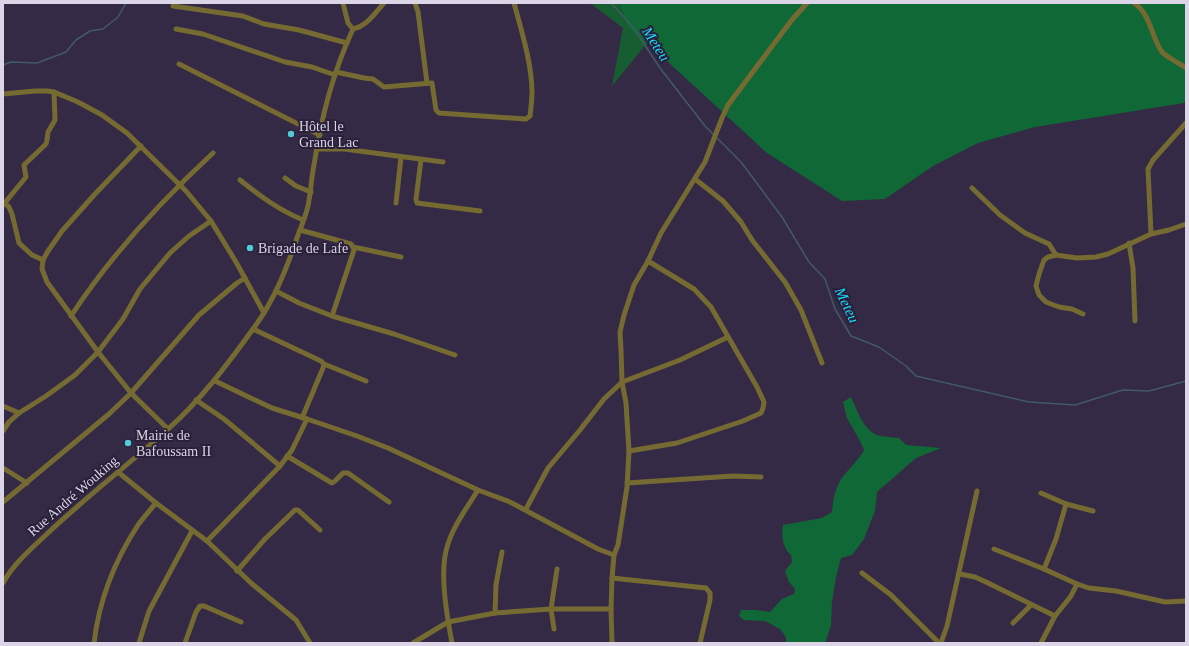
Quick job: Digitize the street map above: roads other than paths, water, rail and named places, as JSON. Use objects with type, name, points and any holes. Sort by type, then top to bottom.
[{"type":"street","points":[[343,3],[348,23],[354,28],[358,28],[369,21],[384,3]]},
{"type":"street","points":[[415,3],[418,12],[427,83]]},
{"type":"street","points":[[176,29],[204,34],[284,62],[335,73],[373,79],[384,87],[431,82],[436,112],[528,118],[530,116],[532,92],[530,73],[523,34],[514,3]]},
{"type":"street","points":[[612,643],[611,609],[614,555],[618,545],[627,482],[629,451],[626,403],[622,382],[620,332],[624,315],[634,285],[648,261],[661,233],[705,162],[722,118],[734,95],[791,21],[807,3]]},
{"type":"street","points":[[1134,3],[1142,9],[1152,29],[1158,46],[1164,54],[1186,68]]},
{"type":"street","points":[[173,6],[249,17],[264,24],[299,30],[347,43]]},
{"type":"street","name":"Rue André Wouking","points":[[3,583],[13,569],[32,548],[63,519],[168,429],[215,381],[264,313],[276,290],[300,230],[311,192],[313,167],[326,103],[335,73],[354,28]]},
{"type":"street","points":[[179,64],[320,135]]},
{"type":"street","points":[[3,94],[41,91],[54,92],[78,102],[102,115],[127,133],[186,191],[211,221],[264,313]]},
{"type":"street","points":[[43,260],[32,255],[19,243],[12,214],[9,207],[3,203],[26,177],[24,165],[26,162],[46,144],[48,132],[55,120],[54,92]]},
{"type":"street","points":[[1151,234],[1148,169],[1157,155],[1186,123]]},
{"type":"street","points":[[141,146],[95,194],[62,232],[43,260],[42,269],[44,276],[98,352],[131,393],[168,429]]},
{"type":"street","points":[[317,149],[344,149],[443,162]]},
{"type":"street","points":[[72,316],[89,289],[148,217],[213,152]]},
{"type":"street","points":[[396,203],[401,157]]},
{"type":"street","points":[[421,160],[416,199],[417,203],[480,211]]},
{"type":"street","points":[[285,178],[296,186],[311,192]]},
{"type":"street","points":[[695,179],[723,201],[741,222],[752,240],[785,282],[801,310],[822,363]]},
{"type":"street","points":[[240,180],[269,203],[286,213],[303,220]]},
{"type":"street","points":[[972,188],[1000,215],[1025,233],[1049,244],[1056,255]]},
{"type":"street","points":[[3,431],[9,422],[19,413],[46,396],[75,374],[98,352],[123,319],[140,289],[170,253],[189,236],[211,221]]},
{"type":"street","points":[[1083,314],[1072,309],[1059,307],[1046,302],[1039,294],[1036,286],[1044,260],[1048,257],[1056,255],[1077,258],[1096,258],[1151,234],[1186,224]]},
{"type":"street","points":[[300,230],[351,244],[353,246],[401,257]]},
{"type":"street","points":[[1129,243],[1133,268],[1135,321]]},
{"type":"street","points":[[332,316],[354,250],[353,246]]},
{"type":"street","points":[[629,451],[677,443],[738,423],[761,413],[764,402],[711,307],[694,288],[648,261]]},
{"type":"street","points":[[3,502],[109,414],[131,393],[199,314],[245,278]]},
{"type":"street","points":[[276,290],[299,303],[332,316],[394,334],[455,355]]},
{"type":"street","points":[[253,329],[321,361],[324,364],[366,381]]},
{"type":"street","points":[[526,509],[548,468],[604,399],[622,382],[680,360],[728,337]]},
{"type":"street","points":[[207,541],[280,466],[292,450],[324,364]]},
{"type":"street","points":[[215,381],[272,408],[357,436],[388,448],[478,490],[526,509],[598,549],[614,555]]},
{"type":"street","points":[[196,400],[224,419],[280,466]]},
{"type":"street","points":[[3,406],[19,413]]},
{"type":"street","points":[[287,456],[332,483],[343,473],[348,473],[389,502]]},
{"type":"street","points":[[3,468],[27,483]]},
{"type":"street","points":[[118,472],[192,531],[207,541],[237,570],[296,620],[310,643]]},
{"type":"street","points":[[627,482],[726,476],[761,477]]},
{"type":"street","points":[[452,643],[448,622],[443,564],[446,549],[461,516],[478,490]]},
{"type":"street","points":[[862,573],[891,595],[940,643],[947,626],[960,574],[977,491]]},
{"type":"street","points":[[1041,493],[1066,504],[1092,511]]},
{"type":"street","points":[[94,643],[100,608],[107,586],[122,553],[138,524],[156,503]]},
{"type":"street","points":[[1044,569],[1056,539],[1066,504]]},
{"type":"street","points":[[237,570],[264,539],[295,510],[298,510],[320,530]]},
{"type":"street","points":[[140,643],[148,611],[192,531]]},
{"type":"street","points":[[994,549],[1089,588],[1116,591],[1165,602],[1186,601]]},
{"type":"street","points":[[495,613],[496,586],[502,552]]},
{"type":"street","points":[[554,629],[551,609],[557,569]]},
{"type":"street","points":[[960,574],[981,579],[1056,616]]},
{"type":"street","points":[[612,578],[706,588],[710,593],[710,600],[700,643]]},
{"type":"street","points":[[1041,643],[1056,616],[1071,596],[1077,584]]},
{"type":"street","points":[[1013,624],[1031,604]]},
{"type":"street","points":[[185,643],[196,612],[200,606],[204,606],[241,622]]},
{"type":"street","points":[[413,643],[448,622],[495,613],[551,609],[611,609]]},
{"type":"waterway","name":"Meteu","points":[[3,65],[11,62],[37,63],[66,52],[76,40],[90,31],[103,29],[118,17],[126,3]]},
{"type":"waterway","name":"Meteu","points":[[611,3],[633,27],[660,68],[705,126],[714,135]]},
{"type":"waterway","name":"Meteu","points":[[717,138],[741,162],[782,217],[809,262],[825,279],[835,309],[851,336],[879,347],[906,366],[916,376],[1029,402],[1075,405],[1123,390],[1149,391],[1186,381]]},
{"type":"place","name":"Hôtel le Grand Lac","points":[[291,134]]},
{"type":"place","name":"Brigade de Lafe","points":[[250,248]]},
{"type":"place","name":"Mairie de Bafoussam II","points":[[128,443]]}]
